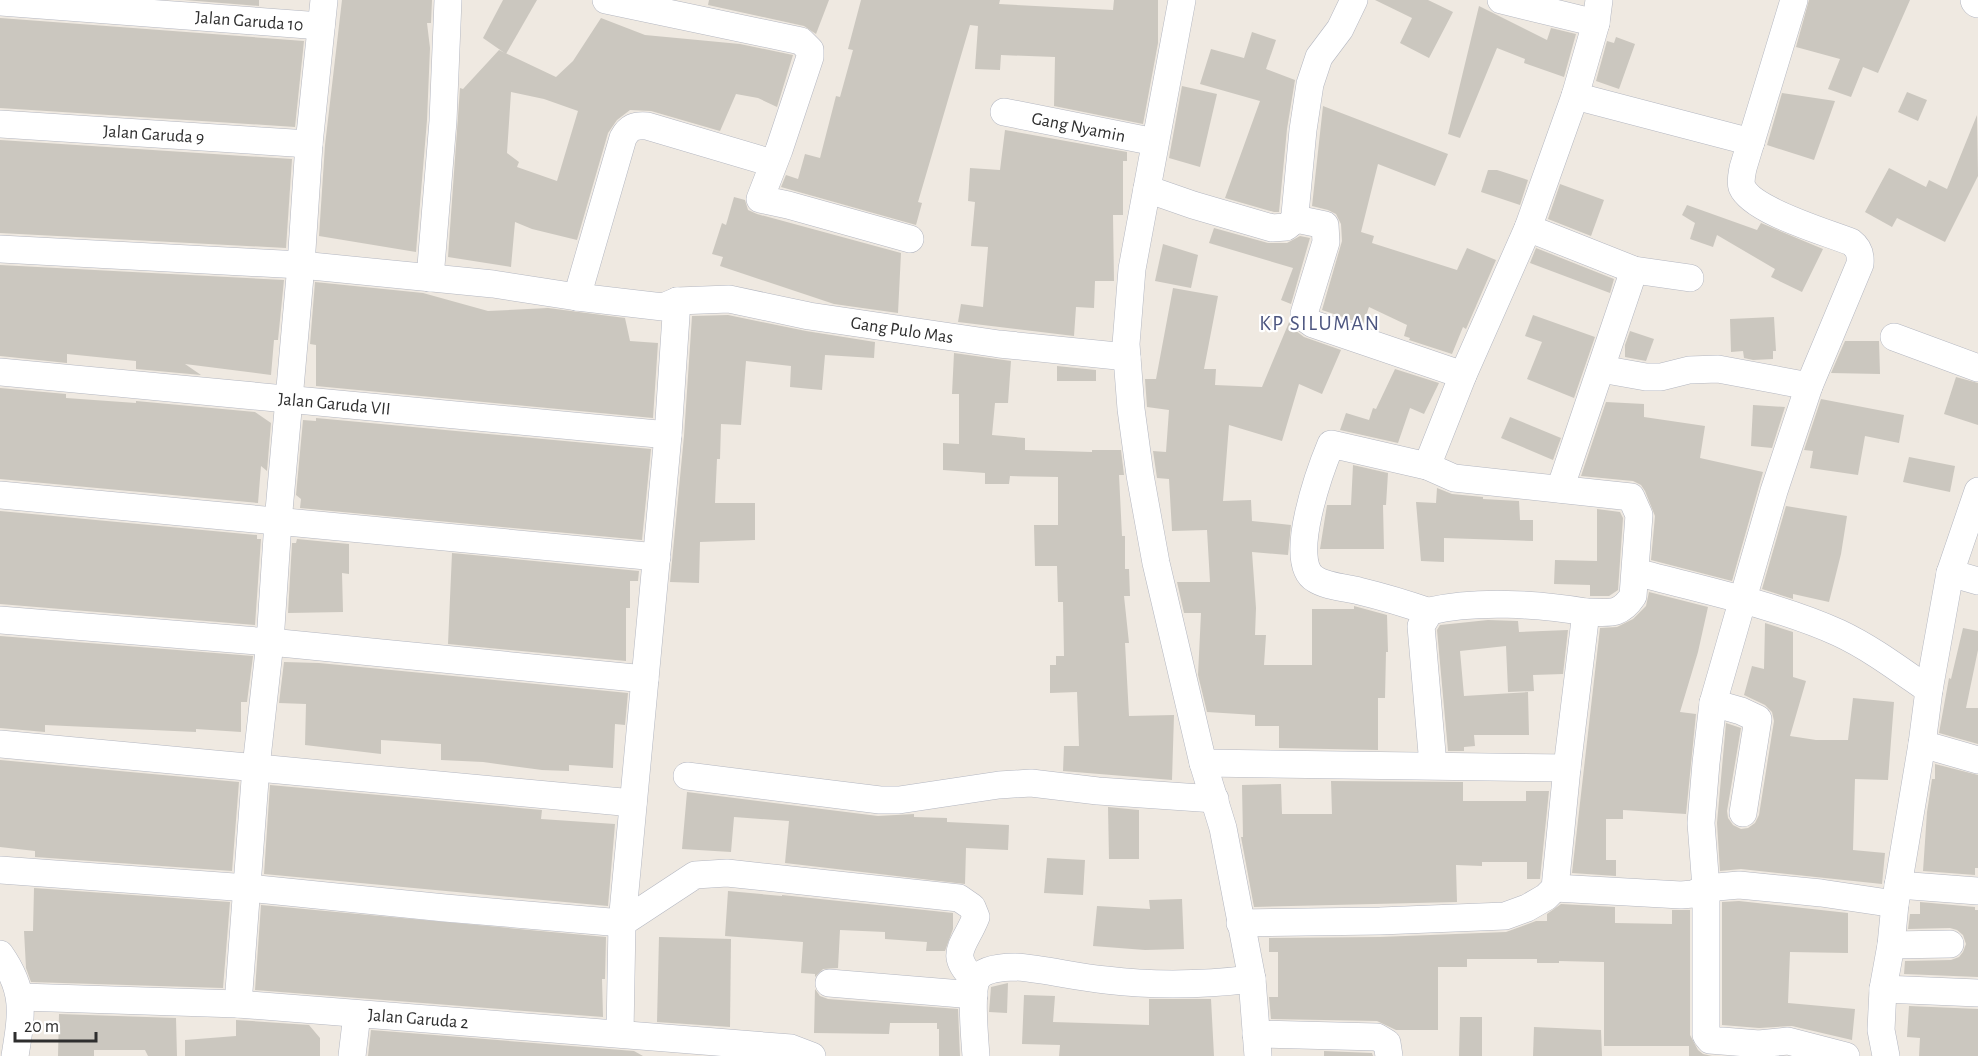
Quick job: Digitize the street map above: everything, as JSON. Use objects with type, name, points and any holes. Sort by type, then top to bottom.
[{"type":"street","points":[[430,278],[443,122],[448,0]]},
{"type":"street","points":[[606,0],[801,41],[807,46],[810,57],[760,199],[788,204],[909,239]]},
{"type":"street","points":[[1182,0],[1132,269],[1126,344],[1139,464],[1156,563],[1203,762],[1223,828],[1252,979],[1257,1045],[1377,1036],[1387,1043],[1389,1056]]},
{"type":"street","points":[[1296,219],[1302,139],[1310,84],[1319,57],[1340,29],[1354,0]]},
{"type":"street","points":[[1427,466],[1463,375],[1528,228],[1575,96],[1598,11],[1501,0]]},
{"type":"street","points":[[1794,0],[1743,168],[1741,181],[1743,189],[1754,201],[1778,214],[1851,242],[1857,246],[1861,256],[1860,264],[1809,386],[1774,491],[1713,703],[1701,823],[1706,888],[1706,1035],[1710,1040],[1846,1056]]},
{"type":"street","name":"Jalan Garuda 10","points":[[0,2],[322,13]]},
{"type":"street","points":[[238,1005],[256,768],[270,642],[309,144],[322,13]]},
{"type":"street","points":[[1575,96],[1751,142]]},
{"type":"street","name":"Gang Nyamin","points":[[1004,112],[1155,142]]},
{"type":"street","name":"Jalan Garuda 9","points":[[0,124],[309,144]]},
{"type":"street","points":[[577,297],[627,130],[636,126],[647,126],[772,163]]},
{"type":"street","points":[[1147,189],[1272,228],[1286,227],[1296,219],[1325,225],[1326,242],[1304,309],[1306,319],[1312,324],[1463,375]]},
{"type":"street","points":[[1528,228],[1634,270],[1690,278]]},
{"type":"street","name":"Gang Pulo Mas","points":[[0,249],[301,265],[494,284],[663,307],[677,301],[729,299],[820,318],[999,344],[1127,357]]},
{"type":"street","points":[[1560,489],[1634,270]]},
{"type":"street","points":[[620,1033],[622,923],[668,435],[677,301]]},
{"type":"street","points":[[1894,337],[1978,368]]},
{"type":"street","points":[[1601,369],[1646,377],[1689,370],[1718,369],[1809,386]]},
{"type":"street","name":"Jalan Garuda VII","points":[[0,372],[668,435]]},
{"type":"street","points":[[1330,444],[1427,466],[1454,478],[1560,489],[1630,497],[1639,515],[1633,596],[1627,605],[1617,612],[1586,612],[1538,606],[1482,605],[1430,612],[1390,598],[1316,580],[1304,562],[1306,525],[1311,502],[1330,444]]},
{"type":"street","points":[[1886,1056],[1881,1030],[1883,989],[1929,690],[1950,573],[1978,491]]},
{"type":"street","points":[[0,495],[657,557]]},
{"type":"street","points":[[1636,572],[1791,614],[1840,633],[1887,660],[1929,690]]},
{"type":"street","points":[[1950,573],[1978,581]]},
{"type":"street","points":[[1430,612],[1421,626],[1433,765]]},
{"type":"street","points":[[1240,923],[1504,916],[1527,908],[1546,897],[1555,888],[1586,612]]},
{"type":"street","points":[[0,620],[270,642],[645,679]]},
{"type":"street","points":[[1713,703],[1741,711],[1758,719],[1743,813]]},
{"type":"street","points":[[0,744],[633,803]]},
{"type":"street","points":[[1922,744],[1978,760]]},
{"type":"street","points":[[1203,762],[1567,768]]},
{"type":"street","points":[[687,776],[880,800],[909,799],[999,785],[1031,783],[1098,791],[1215,799]]},
{"type":"street","points":[[0,870],[248,888],[622,923],[695,875],[728,873],[959,898],[972,907],[976,917],[959,955],[960,964],[975,988]]},
{"type":"street","points":[[1555,888],[1681,895],[1693,894],[1706,888],[1739,885],[1821,893],[1896,895],[1978,891]]},
{"type":"street","points":[[1891,945],[1950,944]]},
{"type":"street","points":[[0,954],[13,972],[21,997],[15,1056]]},
{"type":"street","points":[[976,1056],[975,988],[984,971],[1013,967],[1107,981],[1176,985],[1252,979]]},
{"type":"street","points":[[829,983],[975,988]]},
{"type":"street","points":[[1883,989],[1978,993]]},
{"type":"street","name":"Jalan Garuda 2","points":[[21,997],[238,1005],[620,1033],[791,1048],[812,1056]]},
{"type":"street","points":[[352,1056],[357,1014]]},
{"type":"building","points":[[184,0],[259,0],[259,6]]},
{"type":"building","points":[[342,0],[432,0],[431,23],[427,23],[430,48],[427,120],[416,252],[319,236],[325,145]]},
{"type":"building","points":[[503,0],[537,0],[506,54],[483,38]]},
{"type":"building","points":[[709,0],[829,0],[816,34],[804,26],[708,5]]},
{"type":"building","points":[[861,0],[1000,0],[999,4],[1113,10],[1114,0],[1158,0],[1158,43],[1143,124],[1054,106],[1055,57],[1001,55],[1000,70],[975,69],[978,26],[970,25],[918,202],[922,203],[916,225],[781,187],[786,175],[798,179],[805,154],[820,158],[836,96],[840,97],[853,50],[848,49]]},
{"type":"building","points":[[1375,0],[1428,0],[1453,12],[1429,58],[1400,43],[1412,18]]},
{"type":"building","points":[[1809,0],[1910,0],[1878,73],[1863,67],[1851,97],[1828,89],[1840,59],[1796,47]]},
{"type":"building","points":[[1479,6],[1547,40],[1551,28],[1576,34],[1564,77],[1524,63],[1525,59],[1497,48],[1460,138],[1448,134]]},
{"type":"building","points":[[0,18],[304,41],[295,127],[0,108]]},
{"type":"building","points":[[601,18],[645,35],[740,44],[793,55],[777,107],[758,98],[736,94],[720,131],[651,111],[630,110],[617,120],[608,133],[577,240],[532,229],[515,222],[511,267],[448,257],[460,88],[463,89],[499,50],[556,77],[573,61]],"holes":[[[511,92],[544,99],[578,111],[557,181],[517,167],[519,162],[507,153]]]},
{"type":"building","points":[[1252,32],[1276,40],[1266,69],[1295,80],[1287,129],[1279,212],[1225,198],[1260,101],[1200,84],[1211,49],[1244,58]]},
{"type":"building","points":[[1616,37],[1635,44],[1619,89],[1596,81],[1607,41],[1614,43]]},
{"type":"building","points":[[1182,86],[1217,94],[1200,167],[1169,158]]},
{"type":"building","points":[[1907,92],[1927,100],[1918,121],[1898,112]]},
{"type":"building","points":[[1782,93],[1835,101],[1814,160],[1767,145]]},
{"type":"building","points":[[1323,106],[1448,154],[1435,186],[1378,164],[1361,232],[1374,236],[1372,243],[1457,270],[1467,248],[1496,260],[1466,329],[1463,327],[1452,354],[1409,340],[1410,338],[1404,336],[1407,325],[1369,307],[1363,324],[1322,310],[1342,241],[1341,224],[1336,214],[1312,206]]},
{"type":"building","points":[[1977,115],[1978,176],[1945,242],[1897,218],[1892,227],[1865,212],[1889,168],[1926,187],[1929,180],[1947,189]]},
{"type":"building","points":[[1005,130],[1127,152],[1127,161],[1123,161],[1123,215],[1113,215],[1114,281],[1095,281],[1094,308],[1076,307],[1074,336],[958,322],[961,304],[983,307],[988,247],[971,246],[975,202],[968,201],[970,168],[1000,170]]},
{"type":"building","points":[[0,140],[292,159],[286,248],[0,233]]},
{"type":"building","points":[[1488,170],[1497,170],[1528,180],[1520,205],[1481,192]]},
{"type":"building","points":[[1560,184],[1604,200],[1591,236],[1548,219]]},
{"type":"building","points":[[734,197],[745,200],[748,210],[757,214],[901,253],[898,313],[834,304],[720,266],[723,257],[712,254],[722,223],[726,225]]},
{"type":"building","points":[[1687,205],[1757,230],[1761,223],[1823,249],[1802,292],[1771,277],[1775,269],[1717,235],[1713,247],[1690,239],[1695,223],[1682,215]]},
{"type":"building","points":[[1214,228],[1268,243],[1287,243],[1300,236],[1310,238],[1291,304],[1281,300],[1293,268],[1209,243]]},
{"type":"building","points":[[1163,244],[1198,255],[1191,288],[1155,281]]},
{"type":"building","points":[[1536,248],[1614,279],[1610,293],[1530,263]]},
{"type":"building","points":[[0,265],[284,280],[278,340],[274,340],[271,375],[185,364],[201,375],[136,369],[136,361],[67,354],[67,363],[0,356]]},
{"type":"building","points":[[315,282],[423,293],[488,311],[548,308],[625,318],[630,341],[658,343],[653,418],[316,386],[316,345],[310,344]]},
{"type":"building","points":[[1173,288],[1218,296],[1204,369],[1216,369],[1215,385],[1262,387],[1290,320],[1296,331],[1304,337],[1341,350],[1322,394],[1299,384],[1282,441],[1229,425],[1223,501],[1251,500],[1252,521],[1291,525],[1288,555],[1252,552],[1256,608],[1255,635],[1266,635],[1264,665],[1312,665],[1312,609],[1354,609],[1354,606],[1387,615],[1388,652],[1386,652],[1385,698],[1378,698],[1378,750],[1279,748],[1279,726],[1255,726],[1255,715],[1207,712],[1198,675],[1201,613],[1184,613],[1177,582],[1210,582],[1207,530],[1172,531],[1169,479],[1157,478],[1153,451],[1166,452],[1169,410],[1147,407],[1145,379],[1156,379]]},
{"type":"building","points":[[728,315],[875,342],[874,358],[825,355],[822,390],[790,387],[791,366],[746,361],[741,425],[721,424],[715,503],[755,503],[755,540],[700,542],[699,583],[670,582],[684,436],[692,316]]},
{"type":"building","points":[[1533,315],[1595,337],[1574,398],[1527,379],[1542,342],[1525,336]]},
{"type":"building","points":[[1774,317],[1776,351],[1773,351],[1773,359],[1753,360],[1744,358],[1743,351],[1731,352],[1730,319]]},
{"type":"building","points":[[1630,331],[1654,339],[1646,361],[1625,357],[1625,345]]},
{"type":"building","points":[[1845,341],[1879,341],[1880,374],[1831,373]]},
{"type":"building","points":[[954,353],[1011,361],[1008,403],[995,403],[992,435],[1025,438],[1025,450],[1092,452],[1092,450],[1121,450],[1124,475],[1119,475],[1122,536],[1125,536],[1125,569],[1129,569],[1130,596],[1124,596],[1129,643],[1125,643],[1129,716],[1174,715],[1172,780],[1063,771],[1064,746],[1079,746],[1077,692],[1050,693],[1050,665],[1056,665],[1056,656],[1064,656],[1063,602],[1058,602],[1057,566],[1035,566],[1034,525],[1058,525],[1058,477],[1010,476],[1009,484],[985,484],[985,473],[943,470],[943,443],[959,444],[959,394],[952,394]]},
{"type":"building","points":[[1057,366],[1096,370],[1096,381],[1057,381]]},
{"type":"building","points":[[1395,369],[1439,383],[1424,414],[1410,408],[1398,443],[1340,430],[1346,413],[1369,420],[1373,408],[1376,409]]},
{"type":"building","points":[[1956,377],[1978,383],[1978,425],[1944,414]]},
{"type":"building","points":[[0,388],[66,394],[66,398],[136,403],[136,401],[255,412],[271,423],[267,471],[261,466],[258,503],[0,479]]},
{"type":"building","points":[[1821,399],[1904,415],[1899,443],[1865,436],[1858,475],[1810,468],[1813,451],[1804,450]]},
{"type":"building","points":[[1606,402],[1644,404],[1644,417],[1705,426],[1700,458],[1763,472],[1732,581],[1651,560],[1655,516],[1641,485],[1633,481],[1581,476]]},
{"type":"building","points":[[1753,405],[1785,407],[1772,448],[1751,446]]},
{"type":"building","points":[[1510,417],[1561,438],[1553,460],[1501,438]]},
{"type":"building","points":[[316,418],[651,449],[642,540],[300,508],[301,499],[296,495],[303,420],[316,421]]},
{"type":"building","points":[[1909,457],[1955,466],[1950,492],[1903,482]]},
{"type":"building","points":[[1353,465],[1388,473],[1386,505],[1383,505],[1384,549],[1320,549],[1327,505],[1351,505]]},
{"type":"building","points":[[1437,488],[1452,494],[1483,497],[1483,499],[1519,501],[1520,520],[1533,520],[1533,541],[1444,538],[1444,562],[1421,561],[1416,502],[1436,503]]},
{"type":"building","points":[[1786,506],[1847,516],[1841,554],[1829,602],[1793,594],[1793,599],[1762,589]]},
{"type":"building","points":[[1597,509],[1620,512],[1623,518],[1618,590],[1609,596],[1590,596],[1590,585],[1554,584],[1555,560],[1597,561]]},
{"type":"building","points":[[0,511],[257,535],[257,539],[261,539],[255,625],[0,604]]},
{"type":"building","points":[[297,539],[349,544],[349,574],[342,573],[343,612],[288,613],[292,543],[296,543]]},
{"type":"building","points":[[452,553],[639,571],[638,581],[630,581],[630,608],[626,608],[626,661],[448,644]]},
{"type":"building","points":[[1649,592],[1708,607],[1698,652],[1680,712],[1696,714],[1686,814],[1623,810],[1623,819],[1606,819],[1606,860],[1616,860],[1616,876],[1572,873],[1600,628],[1617,627],[1633,619],[1646,606]]},
{"type":"building","points":[[1488,620],[1518,621],[1519,632],[1568,630],[1563,674],[1533,675],[1534,691],[1508,692],[1506,646],[1460,651],[1464,696],[1528,692],[1529,735],[1474,735],[1475,746],[1464,747],[1464,751],[1448,751],[1437,630],[1440,625]]},
{"type":"building","points":[[1765,623],[1793,632],[1793,677],[1806,681],[1790,736],[1816,740],[1848,740],[1853,698],[1894,702],[1888,780],[1855,779],[1853,850],[1885,853],[1882,884],[1741,869],[1720,871],[1717,823],[1726,723],[1741,728],[1727,811],[1728,818],[1733,825],[1741,829],[1748,828],[1755,823],[1759,815],[1774,721],[1772,712],[1765,705],[1744,695],[1752,666],[1764,669]]},
{"type":"building","points":[[1963,628],[1978,631],[1978,650],[1966,708],[1978,708],[1978,744],[1939,733],[1949,678],[1951,679]]},
{"type":"building","points":[[0,636],[253,656],[247,702],[241,702],[241,732],[45,725],[45,732],[0,728]]},
{"type":"building","points":[[284,662],[319,663],[628,693],[625,725],[615,724],[613,768],[569,765],[569,771],[441,760],[441,744],[381,740],[381,754],[305,745],[306,704],[279,703]]},
{"type":"building","points":[[0,760],[239,782],[232,871],[35,857],[35,851],[0,847]]},
{"type":"building","points":[[1935,764],[1978,775],[1978,868],[1975,868],[1975,875],[1923,871],[1927,812],[1932,779],[1935,779]]},
{"type":"building","points":[[1331,781],[1463,782],[1463,801],[1526,801],[1526,791],[1549,791],[1540,879],[1527,879],[1527,862],[1482,862],[1482,866],[1456,865],[1457,902],[1254,907],[1241,837],[1243,837],[1242,785],[1281,784],[1282,814],[1332,814]]},
{"type":"building","points":[[270,785],[542,810],[541,819],[615,824],[608,906],[264,874]]},
{"type":"building","points":[[687,792],[878,816],[914,814],[914,817],[947,818],[947,822],[1009,825],[1008,850],[966,848],[965,884],[785,863],[789,821],[734,817],[731,852],[682,849]]},
{"type":"building","points":[[1108,807],[1139,810],[1139,859],[1109,859]]},
{"type":"building","points":[[1047,858],[1085,860],[1083,895],[1044,893]]},
{"type":"building","points":[[34,888],[230,902],[223,988],[31,982],[26,968],[24,931],[33,931]]},
{"type":"building","points":[[728,891],[953,913],[953,929],[945,951],[926,951],[927,942],[885,939],[885,932],[840,930],[838,968],[823,969],[815,977],[815,974],[801,973],[803,942],[725,936]]},
{"type":"building","points":[[1182,899],[1184,949],[1145,950],[1093,946],[1097,906],[1150,909],[1149,900]]},
{"type":"building","points":[[1739,901],[1848,913],[1848,953],[1790,952],[1788,1003],[1855,1009],[1852,1040],[1792,1026],[1759,1028],[1722,1025],[1722,902]]},
{"type":"building","points":[[1920,902],[1975,907],[1975,910],[1978,910],[1978,977],[1904,974],[1905,961],[1951,960],[1959,957],[1966,944],[1963,935],[1950,928],[1908,929],[1910,914],[1920,914]]},
{"type":"building","points":[[1561,904],[1615,907],[1615,923],[1672,924],[1672,910],[1690,910],[1690,1035],[1698,1050],[1712,1056],[1689,1056],[1689,1046],[1604,1046],[1604,962],[1537,963],[1537,959],[1467,959],[1467,967],[1438,967],[1438,1030],[1396,1030],[1377,1021],[1271,1019],[1269,997],[1278,997],[1278,952],[1269,952],[1269,938],[1380,937],[1506,932],[1536,921],[1547,921],[1547,914]]},
{"type":"building","points":[[261,905],[606,937],[605,979],[602,979],[603,1017],[255,990]]},
{"type":"building","points":[[659,937],[731,939],[730,1027],[657,1022]]},
{"type":"building","points":[[1008,983],[1007,1013],[989,1012],[991,987]]},
{"type":"building","points":[[815,989],[820,996],[828,999],[958,1009],[960,1056],[939,1056],[937,1023],[890,1023],[889,1034],[814,1033]]},
{"type":"building","points":[[1024,995],[1055,996],[1053,1022],[1149,1025],[1149,999],[1211,999],[1214,1056],[1059,1056],[1060,1045],[1022,1044]]},
{"type":"building","points":[[1909,1006],[1978,1009],[1978,1056],[1919,1056],[1920,1038],[1907,1037]]},
{"type":"building","points":[[59,1014],[176,1018],[177,1056],[148,1056],[145,1050],[94,1050],[94,1056],[58,1056]]},
{"type":"building","points":[[1460,1017],[1482,1017],[1482,1056],[1459,1056]]},
{"type":"building","points":[[236,1020],[309,1025],[320,1038],[320,1056],[185,1056],[185,1040],[236,1036]]},
{"type":"building","points":[[1534,1027],[1601,1030],[1602,1056],[1533,1056]]},
{"type":"building","points":[[371,1030],[634,1051],[643,1056],[368,1056]]},
{"type":"building","points":[[1324,1051],[1372,1053],[1373,1056],[1324,1056]]},
{"type":"district","name":"KP SILUMAN","points":[[1320,323]]}]
